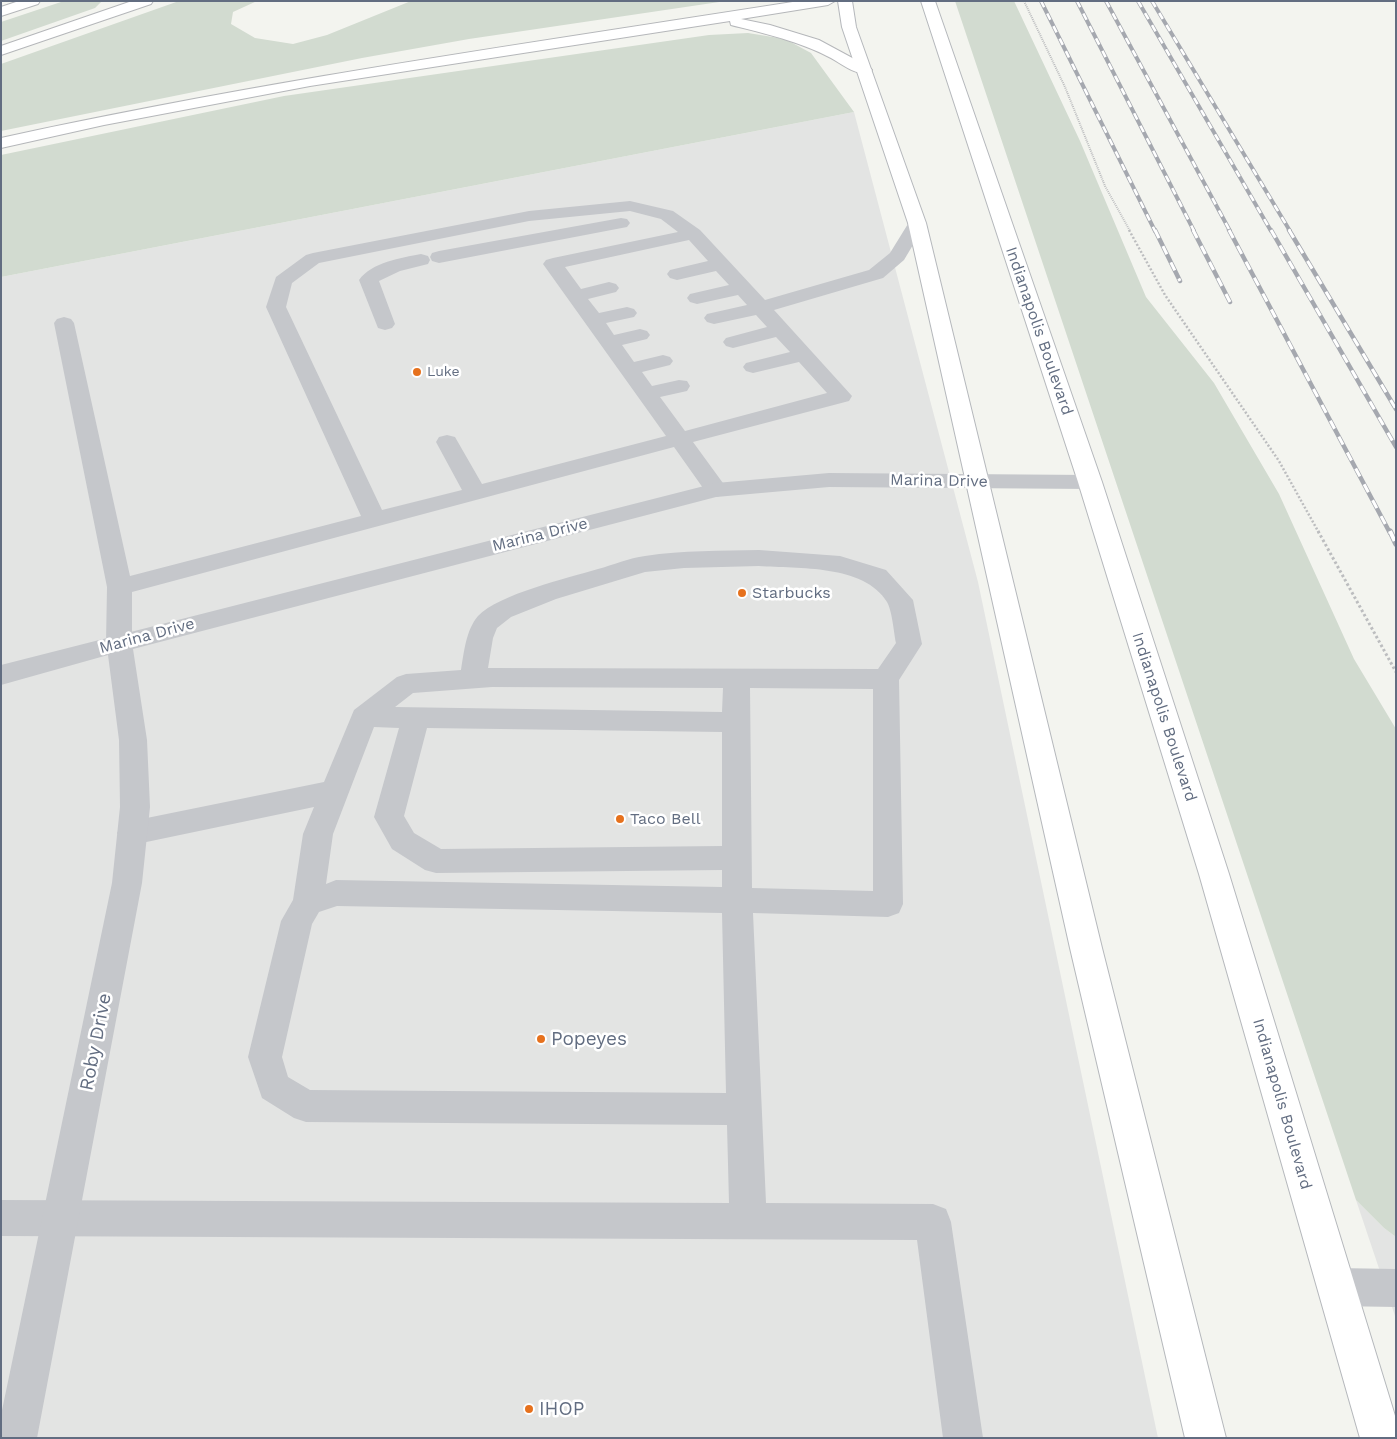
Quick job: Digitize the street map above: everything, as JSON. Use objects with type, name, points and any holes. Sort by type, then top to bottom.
[{"type":"main road","points":[[1,12],[33,1]]},
{"type":"main road","points":[[1,51],[146,1]]},
{"type":"main road","points":[[718,19],[754,1]]},
{"type":"main road","points":[[1,143],[253,90],[424,62],[828,1]]},
{"type":"main road","points":[[845,1],[849,27],[917,223],[1086,948],[1206,1438]]},
{"type":"main road","name":"Indianapolis Boulevard","points":[[928,1],[1090,482],[1234,941],[1381,1438]]},
{"type":"main road","points":[[718,19],[765,28],[814,43],[864,70]]},
{"type":"street","points":[[120,587],[375,520],[841,396],[693,234],[666,215],[630,206],[529,216],[313,259],[283,281],[276,306],[375,520]]},
{"type":"street","points":[[385,324],[369,280],[378,272],[393,266],[666,215]]},
{"type":"street","points":[[714,318],[760,308],[876,274],[897,256],[917,223]]},
{"type":"street","points":[[693,234],[553,264],[716,490]]},
{"type":"street","points":[[677,274],[720,264]]},
{"type":"street","points":[[576,296],[609,288]]},
{"type":"street","points":[[697,298],[742,288]]},
{"type":"street","points":[[594,320],[627,313]]},
{"type":"street","name":"Roby Drive","points":[[17,1438],[127,883],[135,807],[133,740],[119,643],[120,587],[64,324]]},
{"type":"street","points":[[733,342],[780,330]]},
{"type":"street","points":[[609,342],[640,335]]},
{"type":"street","points":[[753,367],[803,355]]},
{"type":"street","points":[[630,369],[663,361]]},
{"type":"street","points":[[648,394],[679,386]]},
{"type":"street","points":[[447,442],[475,493]]},
{"type":"street","name":"Marina Drive","points":[[1,675],[716,490],[829,480],[1090,482]]},
{"type":"street","points":[[308,903],[336,893],[888,904],[886,679],[909,644],[900,600],[877,576],[840,564],[759,558],[684,560],[644,564],[547,593],[502,610],[487,623],[480,638],[473,678]]},
{"type":"street","points":[[745,1109],[306,1106],[274,1087],[265,1057],[297,921],[308,903],[318,834],[364,717],[406,684],[492,676],[886,679]]},
{"type":"street","points":[[736,678],[737,900],[748,1221]]},
{"type":"street","points":[[364,717],[736,722]]},
{"type":"street","points":[[416,717],[389,817],[403,841],[436,860],[737,858]]},
{"type":"street","points":[[132,833],[335,791]]},
{"type":"street","points":[[1,1218],[933,1222],[963,1438]]},
{"type":"street","points":[[1336,1287],[1396,1288]]},
{"type":"path","points":[[1024,1],[1065,87],[1105,186],[1165,295],[1279,461],[1396,672]]},
{"type":"shaded area","points":[[64,1],[102,1],[95,8],[1,41],[1,22]]},
{"type":"shaded area","points":[[179,1],[257,1],[233,12],[231,24],[255,38],[293,44],[327,35],[411,1],[726,1],[469,39],[362,58],[1,131],[1,64]]},
{"type":"shaded area","points":[[955,1],[1014,1],[1080,141],[1146,297],[1214,383],[1279,494],[1354,659],[1396,729],[1396,1237],[1384,1228],[1356,1200]]},
{"type":"shaded area","points":[[748,33],[785,39],[811,53],[854,112],[1,277],[1,155],[284,96],[709,35]]},
{"type":"shaded area","points":[[854,112],[978,582],[1158,1438],[1,1438],[1,277]]},
{"type":"shaded area","points":[[1356,1200],[1384,1228],[1396,1237],[1396,1319]]},
{"type":"railway","points":[[1041,1],[1155,231]]},
{"type":"railway","points":[[1077,1],[1194,231]]},
{"type":"railway","points":[[1106,1],[1230,231]]},
{"type":"railway","points":[[1138,1],[1271,231]]},
{"type":"railway","points":[[1152,1],[1290,231]]},
{"type":"railway","points":[[1155,230],[1180,281]]},
{"type":"railway","points":[[1193,230],[1230,302]]},
{"type":"railway","points":[[1229,230],[1390,533]]},
{"type":"railway","points":[[1271,230],[1396,447]]},
{"type":"railway","points":[[1289,230],[1396,409]]},
{"type":"railway","points":[[1390,531],[1396,544]]},
{"type":"place","name":"Luke","points":[[417,372]]},
{"type":"place","name":"Starbucks","points":[[742,593]]},
{"type":"place","name":"Taco Bell","points":[[620,819]]},
{"type":"place","name":"Popeyes","points":[[541,1039]]},
{"type":"place","name":"IHOP","points":[[529,1409]]}]
